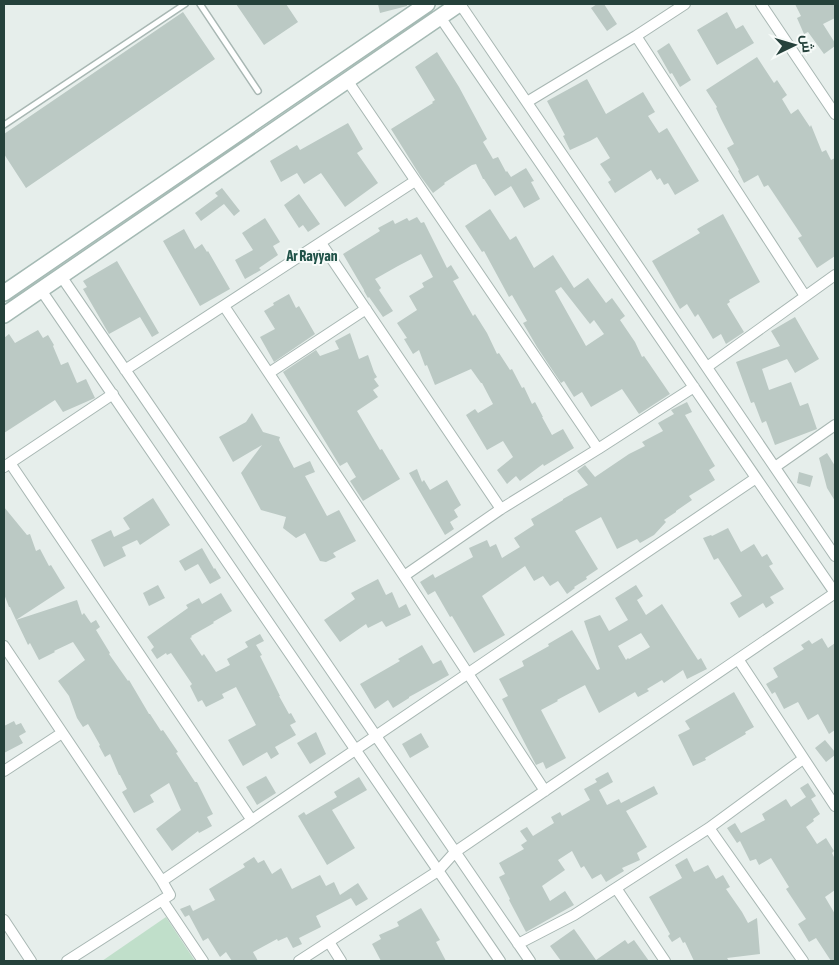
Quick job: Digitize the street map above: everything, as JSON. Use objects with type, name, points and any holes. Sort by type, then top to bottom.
[{"type":"street","points":[[4,293],[427,4]]},
{"type":"street","points":[[4,315],[459,4],[835,556]]},
{"type":"street","points":[[527,102],[685,4]]},
{"type":"street","points":[[760,4],[835,114]]},
{"type":"street","points":[[299,961],[438,871],[455,852],[835,593],[440,17]]},
{"type":"street","points":[[636,36],[805,296]]},
{"type":"street","points":[[347,80],[598,449]]},
{"type":"street","points":[[125,370],[416,181]]},
{"type":"street","points":[[321,243],[501,509]]},
{"type":"street","points":[[707,367],[835,275]]},
{"type":"street","points":[[61,276],[530,961]]},
{"type":"street","points":[[41,290],[500,961]]},
{"type":"street","points":[[224,306],[545,791]]},
{"type":"street","points":[[269,373],[366,309]]},
{"type":"street","points":[[404,576],[501,509],[694,387]]},
{"type":"street","points":[[112,394],[7,465],[250,819]]},
{"type":"street","points":[[775,467],[835,425]]},
{"type":"street","points":[[162,881],[250,819],[376,736],[756,478]]},
{"type":"street","points":[[4,646],[170,895],[67,961]]},
{"type":"street","points":[[738,660],[835,806]]},
{"type":"street","points":[[4,771],[62,734]]},
{"type":"street","points":[[518,944],[574,915],[709,828],[803,759]]},
{"type":"street","points":[[709,828],[803,961]]},
{"type":"street","points":[[616,888],[665,961]]},
{"type":"street","points":[[162,900],[203,961]]},
{"type":"street","points":[[4,920],[31,961]]},
{"type":"street","points":[[329,942],[341,961]]},
{"type":"lane","points":[[4,125],[185,4]]},
{"type":"lane","points":[[200,4],[258,91]]},
{"type":"green space","points":[[166,917],[195,961],[102,961]]},
{"type":"building","points":[[236,4],[286,4],[298,22],[264,45]]},
{"type":"building","points":[[378,4],[407,4],[407,6],[380,13]]},
{"type":"building","points":[[597,4],[604,4],[617,24],[607,31],[591,8]]},
{"type":"building","points":[[795,4],[835,4],[835,18],[823,24],[835,46],[824,54],[808,32],[804,34],[797,18],[801,16]]},
{"type":"building","points":[[183,12],[215,59],[26,188],[4,154],[4,134]]},
{"type":"building","points":[[727,12],[736,29],[743,25],[754,43],[717,65],[697,30]]},
{"type":"building","points":[[669,43],[691,80],[680,87],[657,51]]},
{"type":"building","points":[[437,52],[459,87],[487,139],[483,142],[493,159],[498,157],[511,177],[526,168],[534,181],[531,182],[540,199],[524,208],[511,186],[495,196],[483,179],[476,164],[444,183],[433,193],[421,177],[391,129],[435,100],[415,67]]},
{"type":"building","points":[[757,57],[774,83],[777,80],[787,95],[782,99],[791,114],[798,109],[810,127],[811,125],[822,152],[826,150],[831,160],[835,158],[835,256],[817,268],[798,238],[802,236],[768,185],[764,187],[758,175],[744,183],[727,148],[734,144],[717,107],[706,90]]},
{"type":"building","points":[[587,79],[606,114],[643,92],[655,112],[648,116],[659,133],[667,128],[699,181],[675,195],[668,183],[664,185],[660,178],[657,180],[651,170],[615,193],[608,182],[611,180],[600,164],[610,158],[597,137],[570,150],[563,136],[565,135],[547,101]]},
{"type":"building","points":[[348,123],[363,149],[357,153],[378,183],[345,207],[321,173],[304,184],[297,173],[281,182],[270,161],[297,145],[300,150]]},
{"type":"building","points":[[222,188],[240,211],[234,216],[224,204],[201,221],[195,213],[218,196],[215,193]]},
{"type":"building","points":[[299,194],[320,224],[308,232],[303,225],[299,228],[284,205]]},
{"type":"building","points":[[490,209],[510,240],[516,236],[534,268],[553,255],[574,288],[588,278],[606,303],[612,298],[625,316],[620,320],[635,342],[642,357],[644,356],[670,394],[639,414],[622,389],[591,407],[582,392],[574,397],[564,381],[561,383],[537,347],[523,323],[527,321],[512,295],[509,297],[484,251],[482,252],[465,226]],"holes":[[[561,287],[590,324],[594,320],[604,334],[586,346],[555,291]]]},
{"type":"building","points":[[723,214],[760,282],[729,300],[730,302],[727,304],[744,332],[726,344],[721,334],[713,339],[698,314],[695,317],[687,304],[680,309],[652,261],[700,233],[697,229]]},
{"type":"building","points":[[417,217],[421,223],[424,222],[447,268],[451,265],[459,278],[453,281],[473,316],[475,314],[497,354],[499,353],[510,370],[512,369],[532,404],[535,402],[552,435],[563,429],[574,448],[544,466],[543,464],[520,481],[516,476],[507,484],[497,470],[513,457],[503,441],[487,450],[466,415],[475,409],[478,413],[493,404],[482,383],[471,369],[435,385],[419,350],[413,354],[404,339],[407,338],[397,323],[417,310],[409,296],[424,287],[422,283],[433,277],[421,254],[375,279],[381,288],[379,290],[393,311],[383,317],[368,298],[343,254],[380,231],[378,228],[393,220],[395,224],[407,218],[409,221]]},
{"type":"building","points":[[265,218],[280,242],[273,246],[278,255],[259,268],[261,270],[245,279],[235,260],[253,250],[242,233]]},
{"type":"building","points":[[184,229],[195,249],[202,244],[208,251],[230,289],[200,306],[163,241]]},
{"type":"building","points":[[117,261],[159,333],[152,337],[140,317],[109,334],[83,289],[87,287],[83,281]]},
{"type":"building","points":[[289,294],[296,308],[299,306],[315,334],[274,362],[260,337],[275,329],[264,311],[274,305],[273,303]]},
{"type":"building","points":[[795,317],[819,359],[795,373],[787,359],[762,369],[769,390],[791,382],[800,406],[808,403],[817,429],[775,445],[766,421],[762,423],[754,402],[751,403],[736,362],[780,346],[771,331]]},
{"type":"building","points":[[38,330],[43,338],[48,335],[54,345],[61,365],[68,362],[77,383],[86,379],[95,398],[63,412],[55,400],[4,433],[4,338],[9,334],[15,343]]},
{"type":"building","points":[[350,333],[359,359],[368,355],[377,377],[374,379],[379,386],[373,390],[378,397],[357,411],[400,479],[363,501],[350,481],[356,477],[347,462],[340,466],[283,372],[316,350],[320,356],[339,349],[335,341]]},
{"type":"building","points":[[687,402],[692,412],[685,415],[715,466],[709,470],[715,480],[689,496],[692,500],[664,520],[666,522],[654,535],[640,543],[637,539],[617,549],[601,517],[575,531],[598,569],[567,594],[558,581],[550,586],[543,576],[534,581],[525,566],[482,596],[505,635],[474,653],[435,591],[428,595],[420,582],[433,574],[435,578],[473,557],[469,548],[487,540],[490,547],[496,544],[502,558],[520,547],[514,538],[534,525],[531,519],[588,485],[577,471],[585,465],[595,477],[629,454],[645,446],[642,442],[663,431],[658,423],[674,414],[671,410]]},
{"type":"building","points":[[252,413],[263,432],[280,437],[279,440],[294,468],[310,461],[315,472],[305,476],[327,516],[339,510],[356,541],[333,553],[336,557],[326,562],[320,561],[305,533],[296,538],[283,528],[286,517],[261,510],[241,473],[262,445],[233,462],[219,437],[246,422]]},
{"type":"building","points":[[827,453],[835,466],[835,501],[827,488],[819,458]]},
{"type":"building","points":[[417,469],[422,482],[424,480],[430,490],[447,480],[461,505],[454,510],[458,517],[450,522],[454,529],[445,535],[409,473]]},
{"type":"building","points":[[799,472],[813,476],[810,487],[797,483]]},
{"type":"building","points":[[153,498],[170,525],[140,545],[137,540],[122,547],[126,556],[104,567],[91,540],[111,530],[114,537],[130,529],[123,518]]},
{"type":"building","points":[[4,507],[27,535],[30,534],[36,551],[40,549],[49,566],[51,565],[65,588],[16,620],[4,594]]},
{"type":"building","points":[[728,528],[741,552],[754,544],[762,557],[767,554],[773,564],[769,566],[784,589],[770,597],[774,603],[766,608],[763,603],[739,618],[730,603],[742,596],[718,558],[714,560],[703,538]]},
{"type":"building","points":[[202,548],[221,578],[210,584],[198,564],[185,571],[179,561]]},
{"type":"building","points":[[378,579],[386,595],[392,592],[399,608],[406,604],[411,615],[386,627],[382,621],[368,628],[366,624],[340,642],[324,620],[355,599],[351,593]]},
{"type":"building","points":[[158,585],[165,598],[149,606],[143,593]]},
{"type":"building","points":[[636,585],[643,596],[637,600],[646,615],[662,604],[698,660],[701,658],[707,669],[687,679],[683,670],[664,683],[662,680],[647,689],[649,691],[638,697],[635,692],[599,713],[585,685],[557,700],[541,710],[566,758],[546,769],[543,762],[536,765],[502,699],[508,696],[499,679],[524,666],[522,661],[572,630],[597,670],[600,669],[584,621],[600,615],[609,631],[628,620],[615,598]],"holes":[[[641,633],[650,647],[626,660],[618,646]]]},
{"type":"building","points":[[221,593],[232,611],[190,638],[216,672],[230,665],[227,659],[248,647],[245,642],[260,634],[264,641],[256,645],[262,655],[260,656],[279,696],[296,722],[290,725],[296,735],[275,747],[279,754],[271,759],[267,752],[243,766],[228,740],[256,725],[236,687],[222,694],[224,698],[206,707],[202,700],[198,702],[190,686],[192,684],[171,653],[167,655],[166,653],[157,659],[151,650],[154,647],[147,637],[188,608],[186,605],[199,598],[202,604]]},
{"type":"building","points":[[77,600],[82,615],[84,613],[91,623],[96,620],[100,627],[96,630],[109,654],[129,680],[149,714],[178,752],[176,753],[195,782],[197,782],[213,814],[207,817],[212,826],[199,833],[198,831],[172,851],[156,829],[181,810],[169,783],[150,795],[154,802],[134,813],[122,792],[127,789],[110,754],[105,757],[88,724],[83,727],[77,718],[69,696],[58,681],[85,660],[73,642],[39,660],[30,643],[28,645],[16,620]]},
{"type":"building","points":[[822,638],[828,648],[835,643],[835,730],[829,734],[818,714],[808,720],[798,702],[784,709],[775,692],[772,694],[766,684],[778,677],[773,668],[804,649],[801,645],[809,640],[812,644]]},
{"type":"building","points":[[422,645],[433,664],[441,660],[449,675],[393,708],[388,700],[375,709],[360,684],[400,661],[398,659]]},
{"type":"building","points":[[734,692],[754,727],[745,732],[746,734],[705,758],[706,760],[693,766],[678,735],[690,729],[685,721]]},
{"type":"building","points":[[14,721],[16,725],[21,723],[26,732],[19,736],[23,743],[4,753],[4,726]]},
{"type":"building","points":[[316,732],[326,754],[310,764],[297,743]]},
{"type":"building","points":[[421,733],[429,747],[410,758],[402,744]]},
{"type":"building","points":[[825,740],[835,752],[835,755],[826,762],[815,748]]},
{"type":"building","points":[[608,772],[613,782],[599,790],[607,805],[619,799],[621,803],[654,786],[658,794],[626,811],[647,847],[637,853],[640,860],[622,868],[624,871],[606,882],[601,874],[592,879],[584,866],[581,868],[572,851],[558,860],[565,870],[542,886],[550,901],[565,891],[574,905],[526,932],[499,877],[505,874],[499,863],[524,849],[521,845],[527,841],[520,831],[527,827],[533,836],[554,823],[551,817],[560,812],[562,816],[590,800],[584,789],[597,782],[595,779]]},
{"type":"building","points":[[266,776],[276,793],[257,805],[246,787]]},
{"type":"building","points":[[359,777],[367,790],[332,810],[355,848],[327,865],[298,816],[304,812],[306,815],[337,797],[334,792]]},
{"type":"building","points":[[808,783],[816,796],[811,799],[820,814],[806,827],[817,844],[826,838],[834,851],[832,853],[835,859],[835,890],[825,897],[835,914],[835,961],[831,961],[816,938],[809,942],[798,924],[806,919],[786,889],[789,887],[771,858],[759,865],[756,859],[750,861],[740,841],[737,843],[727,828],[735,823],[741,833],[765,820],[762,814],[786,799],[791,807],[806,797],[800,788]]},
{"type":"building","points":[[254,857],[258,863],[264,860],[272,874],[281,868],[292,889],[320,875],[326,886],[334,882],[340,895],[358,883],[368,899],[356,906],[351,898],[316,916],[321,927],[299,938],[302,944],[293,948],[287,937],[278,941],[277,939],[253,952],[258,961],[232,961],[226,952],[220,957],[208,938],[203,941],[189,915],[185,917],[180,909],[190,905],[193,911],[215,900],[209,889],[245,867],[243,864]]},
{"type":"building","points":[[687,858],[694,872],[708,865],[716,879],[723,875],[730,887],[726,889],[748,923],[757,918],[760,954],[727,958],[729,961],[694,961],[685,942],[683,943],[680,937],[672,942],[668,936],[670,934],[649,897],[682,878],[675,865]]},
{"type":"building","points":[[421,908],[440,940],[436,942],[446,961],[381,961],[372,944],[381,939],[379,935],[399,926],[397,922]]},
{"type":"building","points":[[574,929],[596,960],[625,940],[628,944],[634,940],[649,961],[561,961],[550,946]]},
{"type":"district","name":"Ar Rayyan","points":[[312,256]]}]
